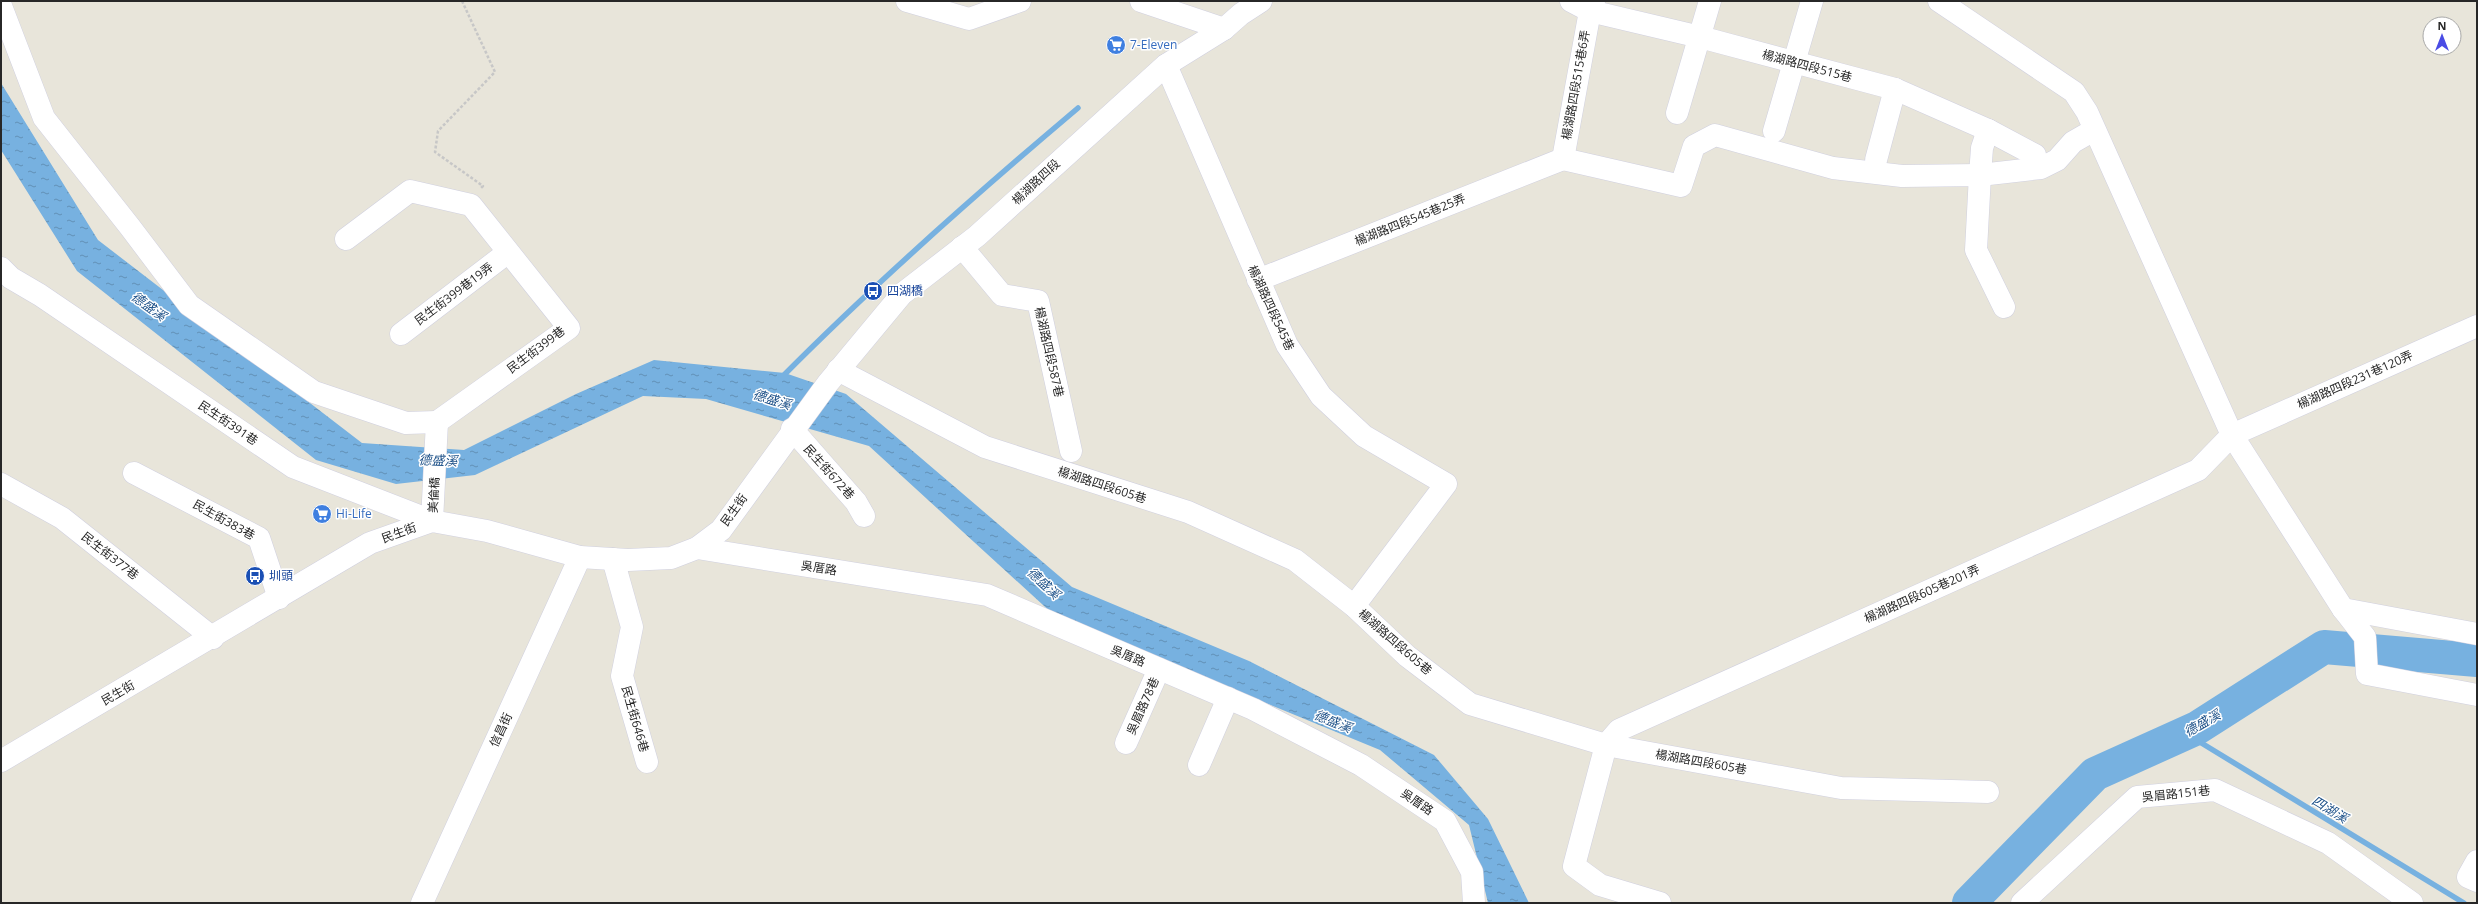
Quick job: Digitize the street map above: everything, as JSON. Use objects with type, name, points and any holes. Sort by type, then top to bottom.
[{"type":"street","points":[[908,1],[969,19],[1020,1]]},
{"type":"street","points":[[1141,1],[1224,29]]},
{"type":"street","name":"楊湖路四段","points":[[833,376],[902,294],[962,247],[1166,65],[1224,29],[1241,14],[1261,1]]},
{"type":"street","points":[[1678,113],[1710,1]]},
{"type":"street","points":[[1774,132],[1812,1]]},
{"type":"street","points":[[1939,1],[2074,92],[2094,130],[2232,435],[2343,609],[2365,637],[2367,674],[2477,695]]},
{"type":"street","name":"楊湖路四段515巷","points":[[1585,4],[1700,38],[1895,89],[1988,130],[2035,154]]},
{"type":"street","name":"楊湖路四段515巷6弄","points":[[1562,160],[1585,4]]},
{"type":"street","points":[[1,6],[44,118],[130,227],[189,306],[314,392],[406,423],[437,422]]},
{"type":"street","name":"楊湖路四段545巷","points":[[1166,65],[1287,345],[1321,396],[1364,436],[1446,484],[1354,606]]},
{"type":"street","points":[[1876,160],[1895,89]]},
{"type":"street","points":[[1988,130],[1982,148],[1976,250],[2004,307]]},
{"type":"street","points":[[1562,160],[1682,186],[1694,146],[1715,135],[1833,168],[1902,176],[1980,175],[2042,168],[2057,160],[2073,142],[2094,130]]},
{"type":"street","name":"楊湖路四段545巷25弄","points":[[1258,280],[1562,160]]},
{"type":"street","points":[[346,239],[410,191],[471,205]]},
{"type":"street","name":"民生街399巷","points":[[437,422],[568,328],[507,253],[471,205]]},
{"type":"street","name":"楊湖路四段587巷","points":[[962,247],[1002,295],[1038,301],[1071,451]]},
{"type":"street","name":"民生街399巷19弄","points":[[401,334],[507,253]]},
{"type":"street","name":"民生街391巷","points":[[1,268],[12,278],[40,295],[293,467],[432,521]]},
{"type":"street","name":"楊湖路四段231巷120弄","points":[[2232,435],[2477,326]]},
{"type":"street","points":[[792,429],[833,376]]},
{"type":"street","name":"楊湖路四段605巷","points":[[833,376],[985,446],[1188,512],[1295,560],[1354,606],[1408,656],[1470,704],[1606,745],[1841,788],[1988,792]]},
{"type":"street","name":"美倫橋","points":[[432,521],[437,422]]},
{"type":"street","name":"民生街","points":[[1,761],[212,638],[370,543],[432,521],[487,532],[580,557],[612,559],[671,558],[697,548],[721,530],[792,429]]},
{"type":"street","name":"民生街672巷","points":[[792,429],[856,502],[864,516]]},
{"type":"street","name":"楊湖路四段605巷201弄","points":[[1606,745],[1619,730],[2198,470],[2232,435]]},
{"type":"street","name":"民生街383巷","points":[[134,473],[259,538],[279,598]]},
{"type":"street","name":"民生街377巷","points":[[1,484],[62,518],[212,638]]},
{"type":"street","name":"吳厝路","points":[[697,548],[987,595],[1228,698],[1361,765],[1445,821],[1472,872],[1474,903]]},
{"type":"street","name":"信昌街","points":[[422,903],[580,557]]},
{"type":"street","name":"民生街646巷","points":[[612,559],[632,627],[622,676],[648,762]]},
{"type":"street","points":[[2343,609],[2477,634]]},
{"type":"street","name":"吳眉路78巷","points":[[1126,742],[1159,669]]},
{"type":"street","points":[[1199,765],[1228,698]]},
{"type":"street","points":[[1606,745],[1574,866],[1600,885],[1660,903]]},
{"type":"street","name":"吳眉路151巷","points":[[2022,903],[2137,797],[2215,790],[2328,843],[2412,903]]},
{"type":"path","points":[[462,1],[495,72],[438,131],[435,152],[482,186],[471,205]]},
{"type":"water","points":[[1,83],[98,240],[362,443],[464,450],[576,394],[654,360],[785,373],[846,394],[1072,587],[1249,661],[1434,755],[1488,819],[1529,903],[1488,903],[1469,825],[1380,750],[1055,616],[869,446],[706,399],[643,396],[475,475],[396,484],[316,460],[77,271],[1,150]]},
{"type":"waterway","points":[[781,378],[926,240],[1078,108]]},
{"type":"waterway","name":"德盛溪","points":[[1969,903],[2095,774],[2197,728],[2324,647],[2477,660]]},
{"type":"waterway","name":"四湖溪","points":[[2185,733],[2464,903]]},
{"type":"place","name":"7-Eleven","points":[[1116,45]]},
{"type":"place","name":"四湖橋","points":[[873,291]]},
{"type":"place","name":"Hi-Life","points":[[322,514]]},
{"type":"place","name":"圳頭","points":[[255,576]]}]
